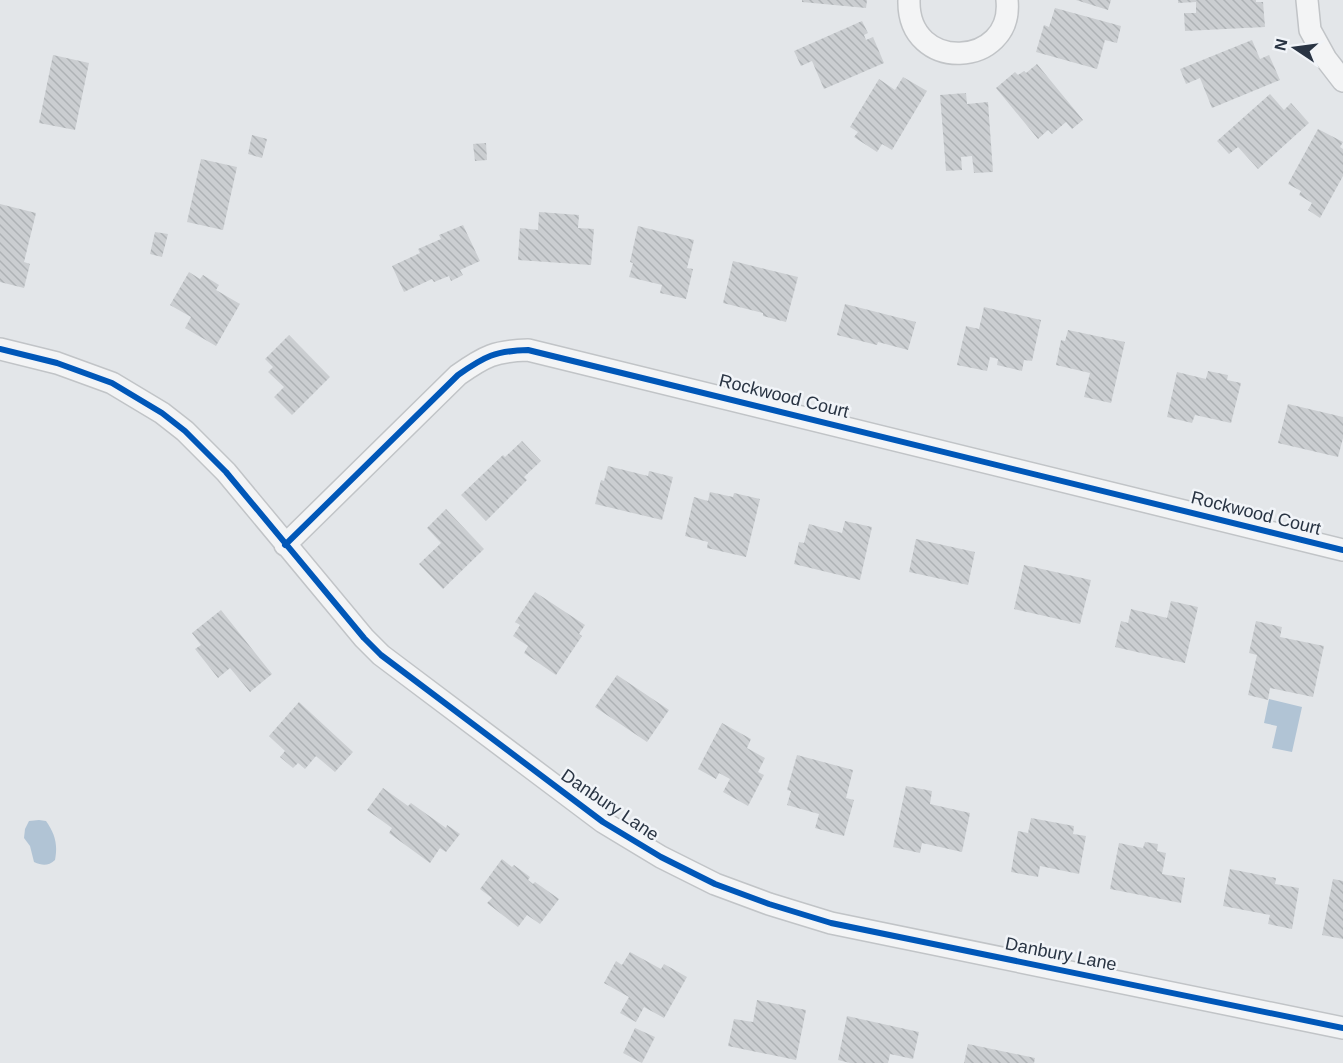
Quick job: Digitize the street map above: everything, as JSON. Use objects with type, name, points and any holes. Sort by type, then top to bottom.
[{"type":"street","points":[[909,0],[912,24],[920,37],[931,47],[944,53],[959,55],[974,52],[987,45],[998,35],[1005,22],[1007,0]]},
{"type":"street","points":[[1307,0],[1310,30],[1326,60],[1343,81]]},
{"type":"street","name":"Danbury Lane","points":[[0,349],[85,372],[120,388],[162,413],[206,451],[364,638],[381,655],[603,822],[661,857],[715,884],[831,923],[1343,1028]]},
{"type":"street","name":"Rockwood Court","points":[[285,545],[458,375],[481,358],[504,351],[528,350],[1343,550]]},
{"type":"water","points":[[1269,699],[1302,707],[1292,752],[1272,748],[1277,726],[1264,723]]},
{"type":"water","points":[[29,821],[46,821],[56,844],[55,860],[45,865],[34,862],[30,846],[24,838]]},
{"type":"building","points":[[802,0],[867,0],[866,8],[802,2]]},
{"type":"building","points":[[1076,0],[1111,0],[1108,10]]},
{"type":"building","points":[[1178,0],[1256,0],[1256,2],[1263,2],[1265,27],[1185,31],[1184,13],[1196,13],[1196,2],[1178,3]]},
{"type":"building","points":[[1055,8],[1121,26],[1117,43],[1105,40],[1097,69],[1036,52],[1044,25],[1049,27]]},
{"type":"building","points":[[862,21],[868,33],[864,35],[866,40],[873,37],[884,63],[824,89],[812,61],[801,66],[794,51]]},
{"type":"building","points":[[1252,40],[1260,59],[1269,55],[1280,80],[1212,108],[1200,78],[1186,84],[1180,69]]},
{"type":"building","points":[[53,55],[89,63],[75,130],[39,123]]},
{"type":"building","points":[[1037,64],[1083,120],[1072,129],[1066,122],[1052,134],[1048,130],[1038,139],[996,88],[1015,72],[1018,75],[1024,71],[1026,73]]},
{"type":"building","points":[[903,77],[927,91],[892,150],[882,144],[877,152],[854,137],[858,132],[850,127],[879,79],[895,90]]},
{"type":"building","points":[[966,93],[967,104],[988,102],[993,172],[974,173],[972,156],[961,157],[962,170],[946,171],[940,95]]},
{"type":"building","points":[[1270,94],[1284,110],[1291,103],[1309,123],[1258,169],[1238,147],[1229,154],[1217,141]]},
{"type":"building","points":[[1318,129],[1343,142],[1340,147],[1343,149],[1343,176],[1320,218],[1308,210],[1312,203],[1299,195],[1301,191],[1288,184]]},
{"type":"building","points":[[252,135],[267,139],[262,158],[248,154]]},
{"type":"building","points":[[486,143],[487,160],[475,161],[473,144]]},
{"type":"building","points":[[201,159],[237,167],[223,230],[187,222]]},
{"type":"building","points":[[0,204],[36,213],[24,262],[30,264],[24,288],[0,282]]},
{"type":"building","points":[[539,212],[579,215],[578,228],[594,229],[591,265],[518,260],[520,228],[538,230]]},
{"type":"building","points":[[463,225],[480,261],[460,270],[463,275],[451,281],[449,276],[434,282],[432,279],[404,292],[392,266],[420,253],[418,249],[441,239],[439,235]]},
{"type":"building","points":[[638,226],[694,240],[687,268],[693,269],[686,299],[660,293],[662,285],[629,277]]},
{"type":"building","points":[[155,232],[168,234],[162,257],[150,254]]},
{"type":"building","points":[[733,261],[798,277],[786,322],[763,316],[763,313],[723,303]]},
{"type":"building","points":[[189,272],[200,279],[203,275],[219,285],[216,290],[240,304],[216,346],[185,328],[191,317],[170,305]]},
{"type":"building","points":[[845,304],[916,322],[908,350],[837,335]]},
{"type":"building","points":[[984,307],[1041,320],[1032,361],[1024,360],[1022,371],[997,365],[998,359],[990,357],[987,371],[957,365],[966,326],[979,329]]},
{"type":"building","points":[[1068,330],[1125,342],[1111,403],[1084,397],[1090,373],[1056,365],[1061,340],[1065,341]]},
{"type":"building","points":[[289,335],[330,377],[292,415],[274,397],[284,387],[268,372],[273,367],[265,359]]},
{"type":"building","points":[[1208,371],[1228,375],[1227,380],[1241,383],[1231,423],[1195,415],[1192,423],[1167,417],[1177,372],[1206,379]]},
{"type":"building","points":[[1288,404],[1343,417],[1343,438],[1338,457],[1278,443]]},
{"type":"building","points":[[522,441],[541,461],[524,477],[527,480],[486,521],[461,495],[503,455],[505,457]]},
{"type":"building","points":[[608,466],[648,476],[649,471],[673,477],[662,520],[595,504],[601,480],[604,481]]},
{"type":"building","points":[[710,492],[733,497],[734,493],[760,499],[746,557],[707,548],[708,542],[685,536],[694,497],[708,501]]},
{"type":"building","points":[[446,509],[484,549],[443,589],[419,564],[441,543],[427,528]]},
{"type":"building","points":[[845,521],[872,527],[860,580],[794,564],[799,542],[804,543],[809,524],[842,533]]},
{"type":"building","points":[[916,539],[975,552],[968,585],[909,572]]},
{"type":"building","points":[[1024,565],[1091,580],[1080,624],[1014,609]]},
{"type":"building","points":[[535,592],[585,625],[579,634],[582,636],[556,675],[524,653],[528,646],[513,636],[520,625],[515,622]]},
{"type":"building","points":[[1171,601],[1198,607],[1185,663],[1115,647],[1121,621],[1128,623],[1131,609],[1167,618]]},
{"type":"building","points":[[221,610],[272,674],[250,692],[230,668],[218,678],[195,649],[201,645],[192,633]]},
{"type":"building","points":[[1256,621],[1282,627],[1280,637],[1324,646],[1313,697],[1270,688],[1268,700],[1248,695],[1257,655],[1249,653]]},
{"type":"building","points":[[617,675],[669,710],[647,742],[595,707]]},
{"type":"building","points":[[299,702],[353,752],[335,772],[316,756],[305,769],[298,763],[293,768],[280,757],[285,751],[269,736]]},
{"type":"building","points":[[722,723],[751,739],[747,748],[765,758],[758,772],[764,775],[748,806],[723,792],[730,779],[719,773],[716,779],[698,769]]},
{"type":"building","points":[[797,755],[853,770],[846,798],[854,800],[844,836],[815,828],[819,814],[787,805],[791,791],[787,790]]},
{"type":"building","points":[[906,786],[932,791],[930,804],[970,813],[962,852],[922,843],[920,853],[893,847]]},
{"type":"building","points":[[383,788],[408,806],[411,803],[446,828],[447,825],[460,834],[446,852],[440,848],[430,863],[389,833],[392,828],[367,810]]},
{"type":"building","points":[[1031,818],[1074,826],[1073,834],[1086,836],[1079,874],[1040,866],[1038,877],[1011,872],[1018,831],[1028,833]]},
{"type":"building","points":[[1145,842],[1158,844],[1157,851],[1166,853],[1162,874],[1185,878],[1181,903],[1110,889],[1119,843],[1143,848]]},
{"type":"building","points":[[502,859],[530,877],[528,880],[533,884],[535,882],[559,899],[540,924],[527,915],[518,927],[487,903],[492,898],[480,889]]},
{"type":"building","points":[[1230,869],[1276,878],[1275,884],[1299,888],[1292,929],[1268,924],[1270,915],[1223,906]]},
{"type":"building","points":[[1333,879],[1343,881],[1343,939],[1322,935]]},
{"type":"building","points":[[630,952],[661,969],[664,964],[687,977],[664,1018],[644,1007],[636,1022],[620,1013],[629,997],[604,983],[616,961],[622,965]]},
{"type":"building","points":[[757,1000],[806,1010],[796,1060],[728,1046],[734,1019],[753,1022]]},
{"type":"building","points":[[847,1016],[919,1032],[913,1059],[890,1054],[888,1063],[850,1063],[838,1060]]},
{"type":"building","points":[[635,1028],[655,1037],[642,1063],[623,1053]]},
{"type":"building","points":[[968,1044],[1035,1058],[1034,1063],[964,1063]]},
{"type":"cycle path","points":[[0,349],[57,363],[112,383],[162,413],[185,431],[226,472],[364,638],[381,655],[603,822],[661,857],[715,884],[831,923],[1343,1028]]},
{"type":"cycle path","points":[[285,545],[458,375],[491,356],[528,350],[1343,550]]}]
